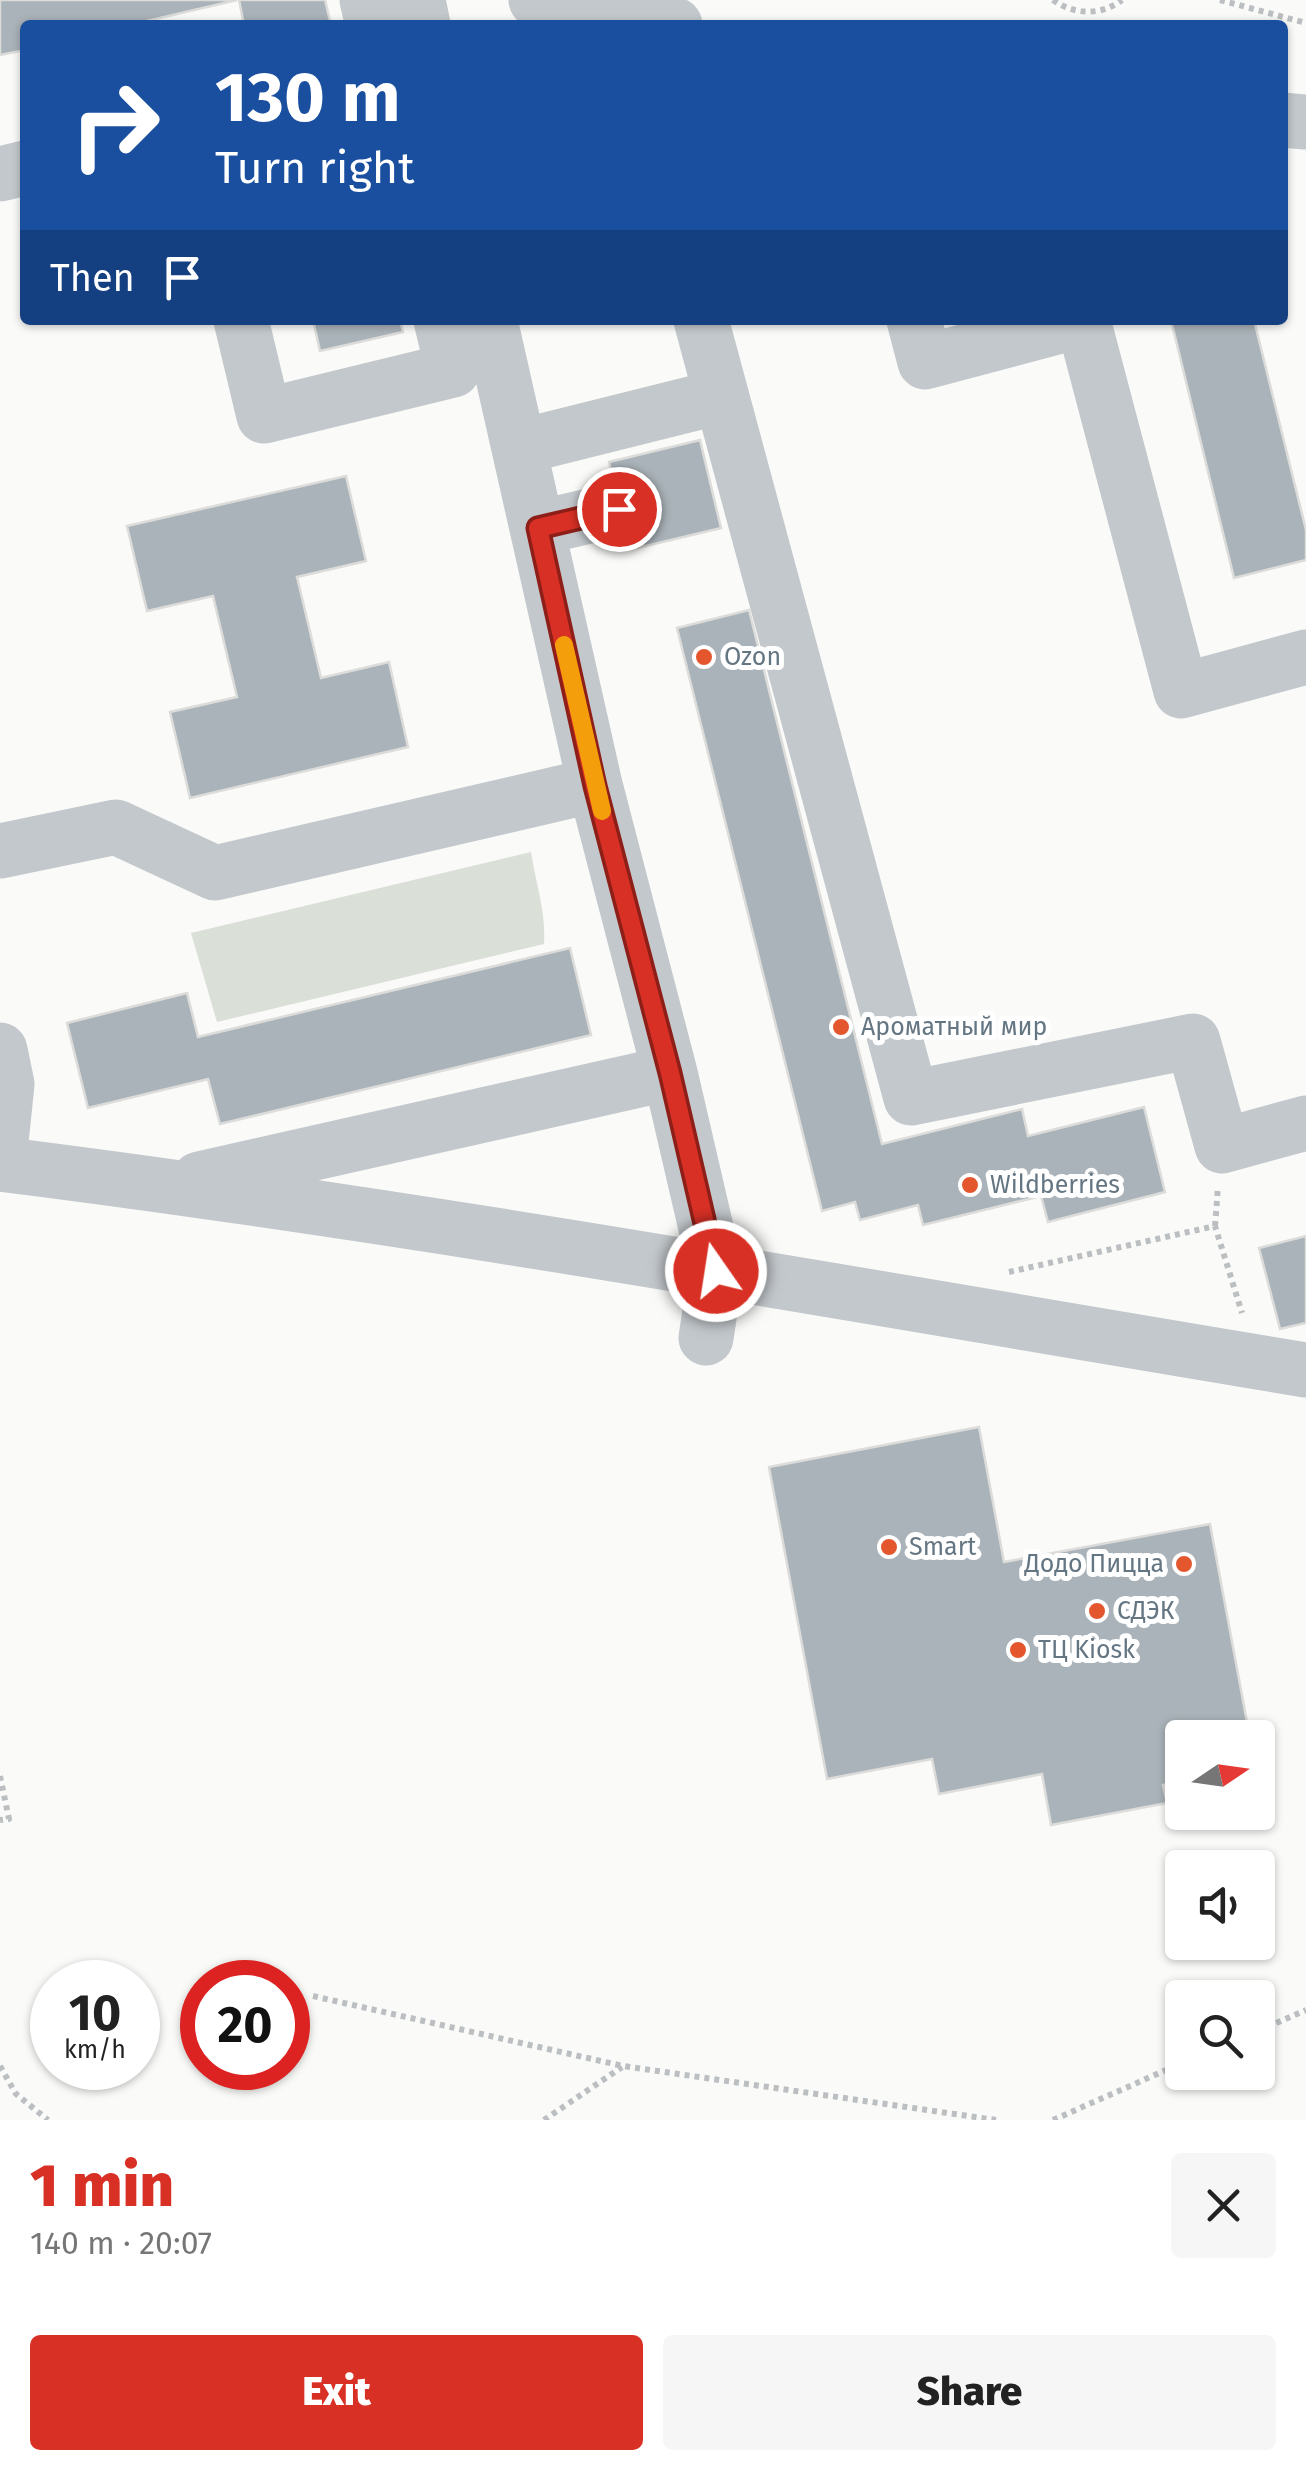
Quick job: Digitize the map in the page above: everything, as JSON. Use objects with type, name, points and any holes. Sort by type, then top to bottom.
[{"type":"lane","points":[[536,0],[646,20]]},
{"type":"lane","points":[[242,325],[264,416],[453,370],[442,325]]},
{"type":"lane","points":[[491,325],[595,786],[670,1073],[716,1271],[706,1338]]},
{"type":"lane","points":[[701,325],[912,1098],[1193,1041],[1222,1146],[1306,1123]]},
{"type":"lane","points":[[915,325],[925,362],[1064,325]]},
{"type":"lane","points":[[1084,325],[1181,691],[1306,658]]},
{"type":"lane","points":[[519,447],[719,397]]},
{"type":"lane","points":[[538,528],[619,509]]},
{"type":"lane","points":[[0,851],[116,827],[216,873],[595,786]]},
{"type":"lane","points":[[0,1050],[7,1084],[0,1152]]},
{"type":"lane","points":[[171,1185],[670,1073]]},
{"type":"lane","points":[[0,1164],[171,1185],[1281,1366]]},
{"type":"path","points":[[1053,0],[1077,12],[1096,12],[1122,0]]},
{"type":"path","points":[[1220,0],[1306,23]]},
{"type":"path","points":[[1002,1274],[1215,1226],[1281,1366]]},
{"type":"path","points":[[0,1776],[9,1819],[0,1820]]},
{"type":"path","points":[[313,1996],[623,2066],[996,2120]]},
{"type":"path","points":[[1275,2024],[1306,2010]]},
{"type":"path","points":[[0,2066],[16,2094],[48,2120]]},
{"type":"path","points":[[544,2120],[623,2066]]},
{"type":"path","points":[[1052,2120],[1165,2071]]},
{"type":"shaded area","points":[[531,852],[544,944],[217,1022],[191,933]]},
{"type":"building","points":[[0,0],[237,0],[151,20],[20,20],[20,51],[0,55]]},
{"type":"building","points":[[239,0],[325,0],[330,20],[243,20]]},
{"type":"building","points":[[314,325],[401,325],[403,332],[320,351]]},
{"type":"building","points":[[1172,325],[1255,325],[1306,530],[1306,560],[1234,578]]},
{"type":"building","points":[[700,440],[721,528],[629,550],[609,462]]},
{"type":"building","points":[[346,476],[366,561],[297,577],[321,678],[389,662],[408,747],[190,798],[170,712],[237,697],[213,596],[147,611],[127,526]]},
{"type":"building","points":[[749,610],[882,1144],[1022,1109],[1028,1136],[1144,1107],[1165,1192],[1048,1222],[1041,1196],[923,1225],[918,1205],[860,1220],[855,1202],[822,1211],[677,628]]},
{"type":"building","points":[[570,948],[591,1035],[220,1124],[208,1079],[88,1108],[67,1023],[187,993],[198,1037]]},
{"type":"building","points":[[1306,1236],[1306,1323],[1280,1329],[1259,1248]]},
{"type":"building","name":"ТЦ Kiosk","points":[[979,1427],[1004,1562],[1210,1524],[1247,1720],[1165,1720],[1165,1803],[1051,1825],[1042,1774],[939,1794],[932,1759],[827,1779],[769,1467]]},
{"type":"slow traffic","points":[[564,645],[602,811]]},
{"type":"place","name":"Ozon","points":[[704,657]]},
{"type":"place","name":"Ароматный мир","points":[[841,1027]]},
{"type":"place","name":"Wildberries","points":[[970,1185]]},
{"type":"place","name":"Smart","points":[[889,1547]]},
{"type":"place","name":"Додо Пицца","points":[[1184,1564]]},
{"type":"place","name":"СДЭК","points":[[1097,1611]]},
{"type":"place","name":"ТЦ Kiosk","points":[[1018,1650]]},
{"type":"route","points":[[619,509],[538,528],[595,786],[670,1073],[716,1271]]}]
